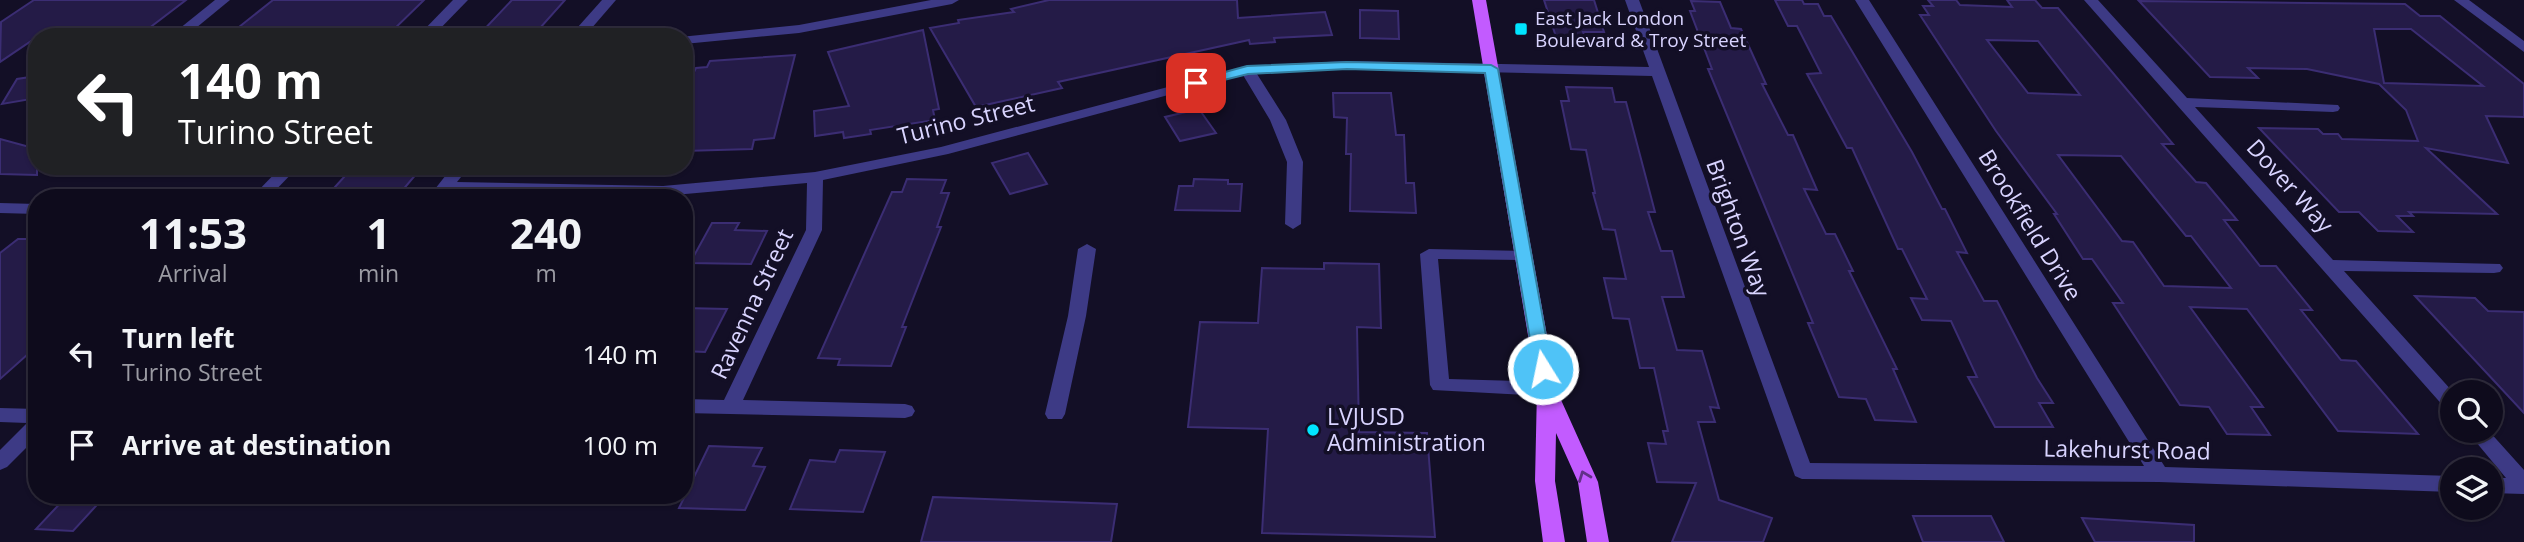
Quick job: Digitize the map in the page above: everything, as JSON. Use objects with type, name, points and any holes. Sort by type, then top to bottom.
[{"type":"main road","points":[[1479,0],[1546,388],[1545,481],[1554,542]]},
{"type":"main road","points":[[1546,388],[1588,482],[1598,542]]},
{"type":"street","points":[[187,28],[223,0]]},
{"type":"street","points":[[433,28],[461,0]]},
{"type":"street","points":[[584,28],[609,0]]},
{"type":"street","points":[[693,39],[799,29],[952,0]]},
{"type":"street","name":"Brighton Way","points":[[1632,0],[1802,471]]},
{"type":"street","name":"Brookfield Drive","points":[[1862,0],[2159,474]]},
{"type":"street","name":"Dover Way","points":[[2091,0],[2440,390]]},
{"type":"street","points":[[2461,0],[2524,48]]},
{"type":"street","name":"Turino Street","points":[[685,189],[815,177],[942,151],[1247,70],[1347,65],[1657,72]]},
{"type":"street","points":[[1247,70],[1278,120],[1295,162],[1293,224]]},
{"type":"street","points":[[2182,102],[2333,108]]},
{"type":"street","points":[[268,189],[283,175]]},
{"type":"street","points":[[443,189],[455,175]]},
{"type":"street","name":"Ravenna Street","points":[[730,408],[814,230],[815,177]]},
{"type":"street","points":[[0,208],[28,209]]},
{"type":"street","points":[[1055,414],[1087,249]]},
{"type":"street","points":[[1523,256],[1429,254],[1440,385],[1546,388]]},
{"type":"street","points":[[2327,265],[2494,268]]},
{"type":"street","points":[[693,406],[905,411]]},
{"type":"street","points":[[0,415],[28,415]]},
{"type":"street","points":[[0,462],[28,434]]},
{"type":"street","points":[[2487,443],[2524,485]]},
{"type":"street","name":"Lakehurst Road","points":[[1802,471],[2159,474],[2440,484]]},
{"type":"street","points":[[2503,485],[2524,485]]},
{"type":"building","points":[[34,0],[186,0],[149,28],[28,28],[28,43],[0,62],[1,22]]},
{"type":"building","points":[[273,0],[424,0],[395,28],[238,28]]},
{"type":"building","points":[[512,0],[565,0],[540,28],[486,28]]},
{"type":"building","points":[[1049,0],[1237,0],[1238,18],[1325,12],[1332,35],[1274,38],[1275,42],[1250,44],[1249,40],[1058,82],[1062,88],[976,107],[930,28],[959,23],[958,20],[1014,12],[1011,9]]},
{"type":"building","points":[[1544,0],[1594,0],[1604,32],[1583,32],[1587,46],[1559,46]]},
{"type":"building","points":[[1775,0],[1802,0],[1804,4],[1818,4],[1824,16],[1831,16],[1912,152],[1942,209],[1945,209],[1967,253],[1957,252],[1984,301],[1997,301],[2053,403],[2039,403],[2053,427],[1995,427],[1968,377],[1977,377],[1951,321],[1922,320],[1911,298],[1927,299],[1902,249],[1898,249],[1852,148],[1847,148],[1807,74],[1821,73],[1797,26],[1788,26]]},
{"type":"building","points":[[1928,0],[1956,0],[1960,5],[2012,7],[2007,0],[2035,0],[2042,8],[2058,8],[2173,144],[2162,144],[2196,182],[2206,183],[2237,220],[2224,220],[2260,266],[2276,266],[2312,310],[2301,310],[2341,360],[2356,361],[2418,434],[2338,431],[2247,309],[2190,307],[2263,407],[2251,407],[2270,435],[2227,434],[2209,407],[2180,405],[2113,303],[2123,303],[2092,259],[2083,259],[2054,214],[2057,214],[1996,131],[1920,15],[1929,15],[1923,6],[1933,6]],"holes":[[[1987,40],[2038,41],[2080,95],[2028,93]],[[2058,155],[2121,156],[2186,236],[2191,236],[2231,288],[2164,286],[2133,242],[2122,241]]]},
{"type":"building","points":[[1691,1],[1720,2],[1731,28],[1741,29],[1766,84],[1762,84],[1788,135],[1793,135],[1817,190],[1804,189],[1826,234],[1835,234],[1853,271],[1849,271],[1897,369],[1893,369],[1916,422],[1875,420],[1866,399],[1839,397],[1808,323],[1813,323],[1708,69],[1712,69],[1690,11],[1695,11]]},
{"type":"building","points":[[2139,1],[2405,4],[2420,16],[2440,16],[2524,84],[2524,117],[2486,116],[2508,163],[2426,148],[2497,214],[2409,212],[2413,216],[2397,216],[2413,232],[2378,231],[2359,212],[2339,212],[2259,128],[2318,129],[2323,134],[2338,134],[2342,139],[2418,141],[2406,110],[2379,84],[2307,69],[2248,68],[2258,78],[2210,77]],"holes":[[[2374,29],[2411,29],[2483,86],[2384,83]]]},
{"type":"building","points":[[1360,10],[1398,11],[1399,39],[1360,38]]},
{"type":"building","points":[[923,30],[939,109],[933,110],[935,120],[870,130],[871,134],[844,138],[843,132],[815,136],[814,111],[849,106],[828,52]]},
{"type":"building","points":[[795,55],[774,138],[754,140],[752,149],[693,151],[693,74],[696,68],[707,67],[710,61]]},
{"type":"building","points":[[28,77],[28,100],[2,104],[17,79]]},
{"type":"building","points":[[1566,87],[1612,88],[1615,102],[1626,102],[1655,212],[1648,212],[1661,251],[1672,251],[1684,297],[1662,297],[1677,350],[1702,351],[1719,408],[1710,407],[1715,422],[1698,422],[1719,500],[1772,518],[1763,542],[1672,542],[1696,483],[1657,482],[1648,443],[1666,444],[1663,431],[1668,431],[1654,368],[1640,368],[1629,319],[1613,318],[1604,278],[1626,279],[1615,230],[1603,229],[1593,193],[1586,150],[1571,149],[1561,101],[1569,101]]},
{"type":"building","points":[[1333,93],[1391,93],[1396,135],[1404,135],[1406,183],[1414,183],[1416,213],[1350,211],[1351,154],[1346,154],[1347,118],[1334,117]]},
{"type":"building","points":[[1199,109],[1216,133],[1180,141],[1165,117]]},
{"type":"building","points":[[0,139],[28,147],[28,175],[0,174]]},
{"type":"building","points":[[1028,153],[1047,184],[1010,194],[992,163]]},
{"type":"building","points":[[346,175],[415,175],[404,189],[333,189]]},
{"type":"building","points":[[907,179],[946,180],[941,193],[949,193],[937,227],[941,227],[902,327],[906,327],[891,366],[838,365],[840,359],[818,358],[892,192],[902,192]]},
{"type":"building","points":[[1194,179],[1228,180],[1228,184],[1242,184],[1240,211],[1175,210],[1179,186],[1193,186]]},
{"type":"building","points":[[712,223],[739,223],[735,230],[767,231],[751,264],[693,263],[693,258]]},
{"type":"building","points":[[18,239],[28,239],[28,354],[0,379],[0,253]]},
{"type":"building","name":"LVJUSD Administration","points":[[1324,263],[1379,264],[1381,328],[1357,327],[1359,432],[1427,433],[1435,537],[1262,533],[1268,429],[1188,427],[1200,322],[1258,323],[1262,268],[1324,269]]},
{"type":"building","points":[[2415,296],[2475,298],[2488,311],[2524,312],[2524,413],[2503,390],[2503,380],[2493,380]]},
{"type":"building","points":[[693,308],[727,309],[705,352],[693,351]]},
{"type":"building","points":[[709,446],[762,448],[753,466],[765,467],[745,510],[679,508],[681,504],[693,504],[693,479]]},
{"type":"building","points":[[840,450],[885,452],[863,512],[790,509],[810,460],[835,462]]},
{"type":"building","points":[[933,497],[1117,504],[1111,542],[921,542]]},
{"type":"building","points":[[60,504],[98,504],[73,531],[36,529]]},
{"type":"building","points":[[1913,516],[1991,516],[2004,542],[1923,542]]},
{"type":"building","points":[[2082,518],[2194,525],[2194,542],[2095,542]]},
{"type":"place","name":"East Jack London Boulevard & Troy Street","points":[[1521,29]]},
{"type":"place","name":"LVJUSD Administration","points":[[1313,430]]},
{"type":"route","points":[[1196,83],[1247,70],[1347,65],[1491,69],[1543,369]]}]
